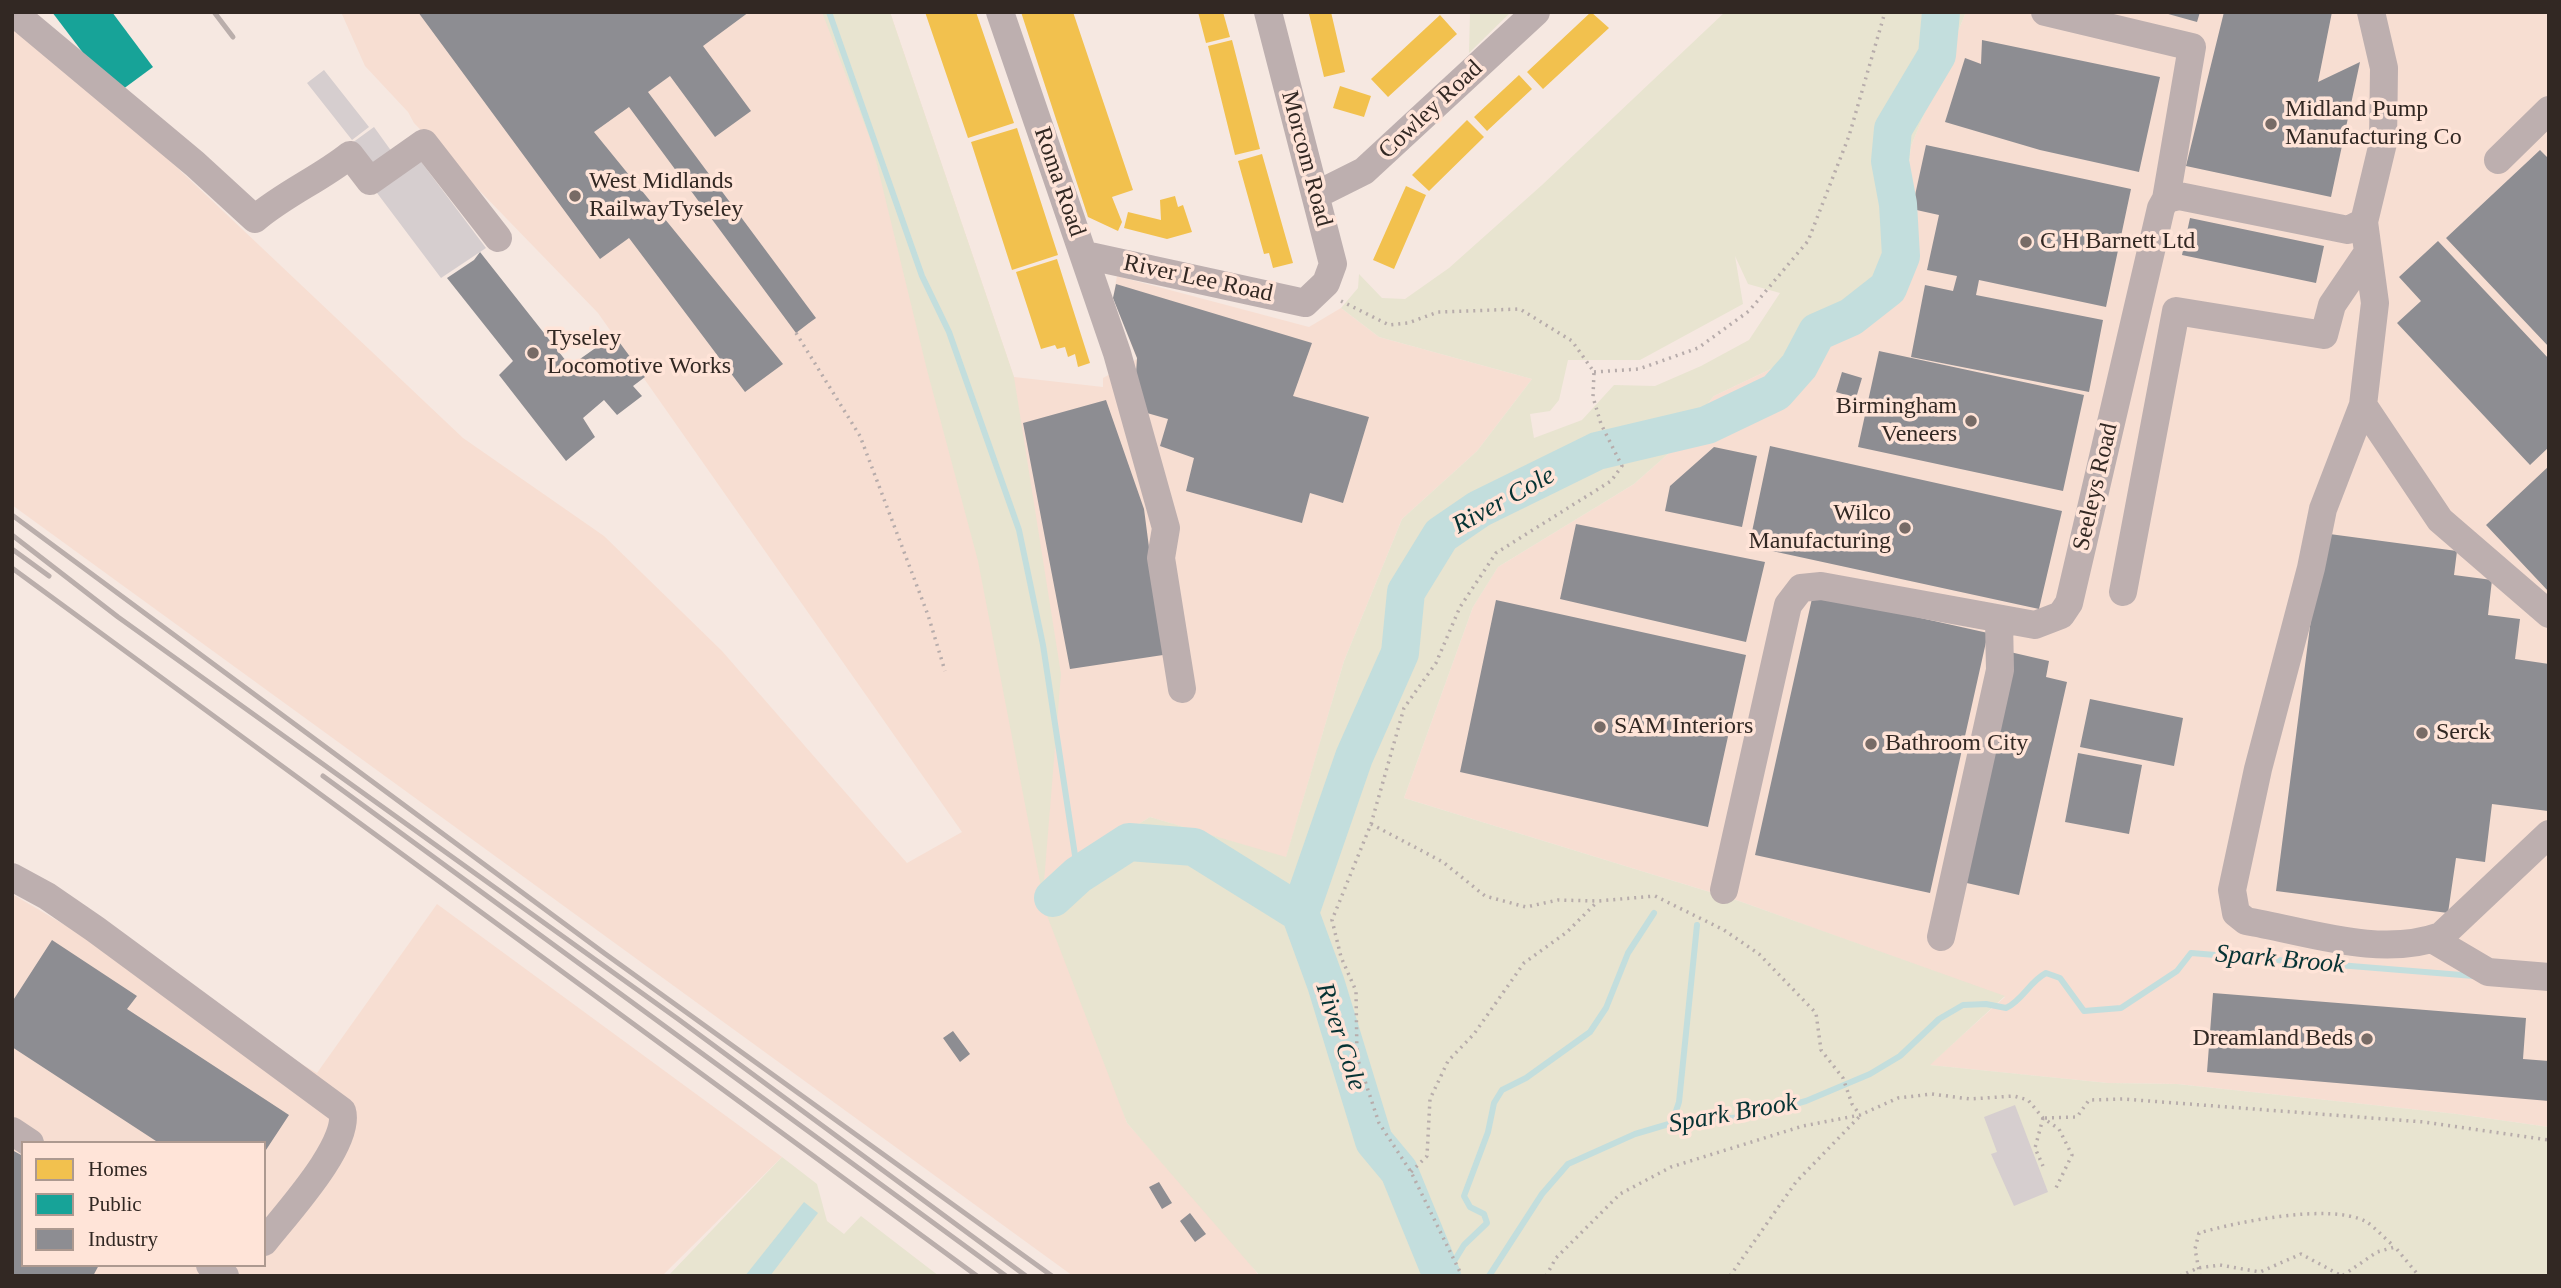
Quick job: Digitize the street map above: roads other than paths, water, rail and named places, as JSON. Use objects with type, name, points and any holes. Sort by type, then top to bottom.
[{"type":"street","points":[[13,12],[195,164],[256,219],[270,205],[335,168],[351,155],[370,181],[424,144],[499,237]]},
{"type":"street","name":"Roma Road","points":[[1000,12],[1117,353],[1166,528],[1161,558],[1182,689]]},
{"type":"street","name":"Morcom Road","points":[[1268,12],[1333,264],[1326,284],[1311,300]]},
{"type":"street","name":"Seeleys Road","points":[[1724,890],[1788,605],[1801,589],[1822,586],[2035,625],[2062,615],[2070,603],[2161,208],[2166,199],[2192,47],[2045,12]]},
{"type":"street","points":[[2371,12],[2384,68],[2383,143],[2364,222],[2375,303],[2363,405],[2323,509],[2311,568],[2258,769],[2232,890],[2236,913],[2246,920],[2385,946],[2421,943],[2441,936],[2549,834]]},
{"type":"street","name":"Cowley Road","points":[[1316,195],[1364,171],[1533,13]]},
{"type":"street","points":[[2498,160],[2546,118]]},
{"type":"street","points":[[2166,199],[2179,196],[2348,230],[2364,222]]},
{"type":"street","points":[[2123,592],[2176,312],[2324,335],[2332,305],[2368,253]]},
{"type":"street","name":"River Lee Road","points":[[1085,255],[1305,303],[1311,300]]},
{"type":"street","points":[[2363,405],[2440,520],[2549,614]]},
{"type":"street","points":[[1941,937],[2000,670],[1999,620]]},
{"type":"street","points":[[12,877],[47,896],[95,929],[342,1111],[343,1126],[335,1147],[266,1239]]},
{"type":"street","points":[[2432,939],[2488,972],[2549,977]]},
{"type":"street","points":[[12,1131],[27,1141]]},
{"type":"water","points":[[804,1202],[818,1213],[770,1276],[745,1276]]},
{"type":"waterway","points":[[829,12],[922,276],[949,332],[1019,530],[1043,645],[1078,875]]},
{"type":"waterway","name":"River Cole","points":[[1442,1276],[1399,1171],[1374,1141],[1326,984],[1300,913],[1354,757],[1400,653],[1406,592],[1441,535],[1479,509],[1597,451],[1707,425],[1776,392],[1799,366],[1817,332],[1851,317],[1888,288],[1901,256],[1898,204],[1890,161],[1893,129],[1937,55],[1941,12]]},
{"type":"waterway","points":[[1053,898],[1078,875],[1129,842],[1194,847],[1300,913]]},
{"type":"waterway","points":[[1445,1276],[1464,1245],[1487,1223],[1484,1214],[1470,1207],[1464,1196],[1488,1132],[1494,1103],[1502,1090],[1526,1078],[1590,1032],[1606,1008],[1628,953],[1654,913]]},
{"type":"waterway","points":[[1672,1123],[1679,1102],[1697,925]]},
{"type":"waterway","name":"Spark Brook","points":[[1489,1276],[1542,1194],[1568,1164],[1635,1134],[1679,1121],[1747,1117],[1806,1101],[1870,1074],[1900,1056],[1939,1019],[1963,1005],[1986,1004],[2006,1008],[2046,973],[2060,978],[2084,1011],[2121,1008],[2177,971],[2191,953],[2474,976]]},
{"type":"railway","points":[[214,12],[233,37]]},
{"type":"railway","points":[[12,515],[604,953],[1052,1276]]},
{"type":"railway","points":[[12,535],[118,617],[678,1019],[1026,1276]]},
{"type":"railway","points":[[12,549],[49,576]]},
{"type":"railway","points":[[12,568],[977,1276]]},
{"type":"railway","points":[[323,776],[1006,1276]]},
{"type":"place","name":"Midland Pump Manufacturing Co","points":[[2271,124]]},
{"type":"place","name":"West Midlands RailwayTyseley","points":[[575,196]]},
{"type":"place","name":"C H Barnett Ltd","points":[[2026,242]]},
{"type":"place","name":"Tyseley Locomotive Works","points":[[533,353]]},
{"type":"place","name":"Birmingham Veneers","points":[[1971,421]]},
{"type":"place","name":"Wilco Manufacturing","points":[[1905,528]]},
{"type":"place","name":"SAM Interiors","points":[[1600,727]]},
{"type":"place","name":"Serck","points":[[2422,733]]},
{"type":"place","name":"Bathroom City","points":[[1871,744]]},
{"type":"place","name":"Dreamland Beds","points":[[2367,1039]]}]
